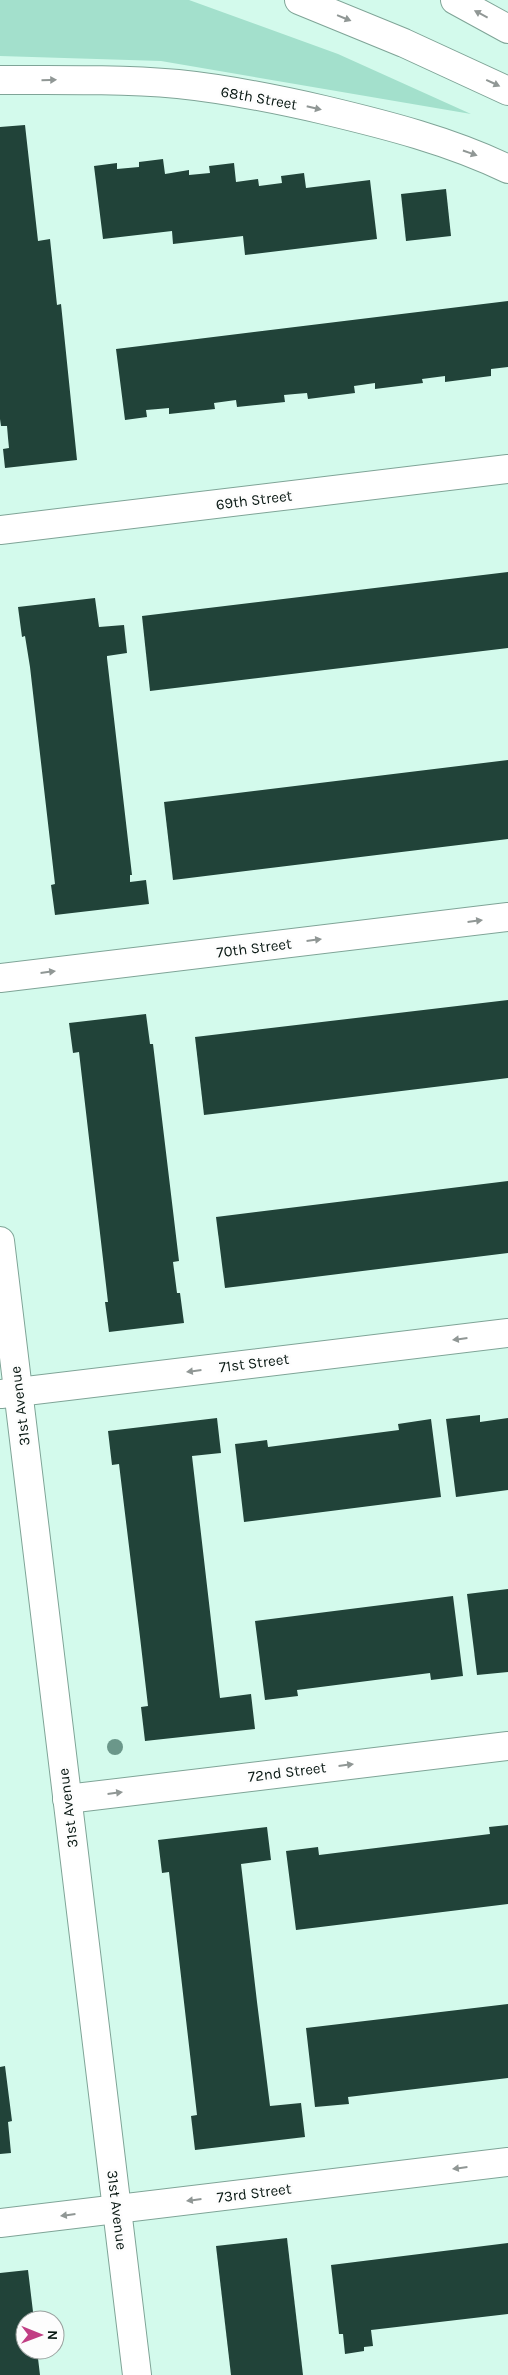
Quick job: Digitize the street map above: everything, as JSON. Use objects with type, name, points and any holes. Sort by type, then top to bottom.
[{"type":"main road","points":[[299,0],[404,43],[508,91]]},
{"type":"main road","points":[[455,0],[508,29]]},
{"type":"main road","name":"68th Street","points":[[0,80],[85,79],[179,84],[284,101],[392,126],[485,158],[508,169]]},
{"type":"main road","name":"69th Street","points":[[0,530],[508,469]]},
{"type":"main road","name":"70th Street","points":[[0,978],[508,917]]},
{"type":"main road","name":"31st Avenue","points":[[0,1241],[9,1393],[67,1799],[137,2375]]},
{"type":"main road","name":"71st Street","points":[[9,1393],[508,1333]]},
{"type":"main road","name":"72nd Street","points":[[67,1799],[508,1746]]},
{"type":"main road","name":"73rd Street","points":[[0,2223],[508,2162]]},
{"type":"green space","points":[[0,0],[189,0],[338,54],[471,114],[161,61],[0,56]]},
{"type":"building","points":[[25,125],[38,241],[50,239],[57,305],[61,304],[77,460],[5,468],[3,449],[9,448],[7,426],[1,426],[0,419],[0,127]]},
{"type":"building","points":[[163,159],[165,174],[189,170],[189,175],[210,173],[209,166],[234,163],[236,182],[258,179],[259,186],[282,183],[281,176],[304,173],[306,188],[370,180],[377,239],[245,255],[243,236],[173,244],[172,231],[103,239],[94,166],[117,163],[117,169],[139,167],[139,162]]},
{"type":"building","points":[[446,189],[451,236],[406,241],[401,194]]},
{"type":"building","points":[[508,301],[508,367],[491,369],[491,376],[445,382],[445,376],[422,379],[423,383],[375,389],[375,383],[354,386],[355,393],[308,399],[307,393],[284,395],[285,402],[237,407],[236,400],[214,403],[215,409],[169,414],[169,408],[146,410],[147,417],[125,420],[116,349]]},
{"type":"building","points":[[508,572],[508,648],[150,691],[142,616]]},
{"type":"building","points":[[95,598],[99,627],[124,625],[127,653],[107,656],[107,658],[132,875],[130,875],[130,882],[146,880],[149,904],[55,915],[51,885],[55,884],[30,667],[25,636],[22,637],[18,607]]},
{"type":"building","points":[[508,760],[508,839],[173,880],[164,802]]},
{"type":"building","points":[[508,1000],[508,1078],[204,1115],[195,1037]]},
{"type":"building","points":[[146,1014],[150,1044],[153,1044],[179,1261],[173,1262],[177,1293],[180,1293],[184,1323],[109,1332],[105,1302],[108,1302],[79,1052],[73,1053],[69,1023]]},
{"type":"building","points":[[508,1181],[508,1253],[225,1288],[216,1217]]},
{"type":"building","points":[[480,1415],[480,1422],[508,1418],[508,1490],[456,1497],[446,1419]]},
{"type":"building","points":[[217,1418],[221,1453],[192,1456],[220,1698],[251,1694],[255,1729],[145,1741],[141,1707],[148,1706],[140,1637],[119,1464],[112,1465],[108,1431]]},
{"type":"building","points":[[431,1419],[441,1497],[244,1522],[235,1444],[267,1440],[268,1447],[399,1430],[398,1424]]},
{"type":"building","points":[[508,1589],[508,1672],[477,1675],[467,1594]]},
{"type":"building","points":[[453,1596],[463,1676],[431,1680],[430,1673],[297,1690],[298,1696],[265,1700],[255,1621]]},
{"type":"building","points":[[508,1825],[508,1904],[296,1930],[286,1851],[318,1847],[319,1855],[490,1834],[489,1827]]},
{"type":"building","points":[[267,1827],[271,1860],[241,1864],[257,2002],[270,2106],[301,2103],[305,2137],[195,2150],[191,2116],[197,2115],[169,1872],[162,1873],[158,1840]]},
{"type":"building","points":[[508,2004],[508,2078],[348,2097],[349,2104],[315,2107],[306,2028]]},
{"type":"building","points":[[5,2066],[12,2121],[8,2122],[11,2153],[0,2154],[0,2067]]},
{"type":"building","points":[[287,2238],[303,2375],[231,2375],[216,2246]]},
{"type":"building","points":[[508,2243],[508,2314],[371,2330],[373,2346],[364,2347],[364,2351],[345,2354],[343,2334],[339,2334],[331,2265]]},
{"type":"building","points":[[28,2270],[33,2310],[15,2310],[15,2360],[38,2360],[40,2375],[0,2375],[0,2273]]}]
